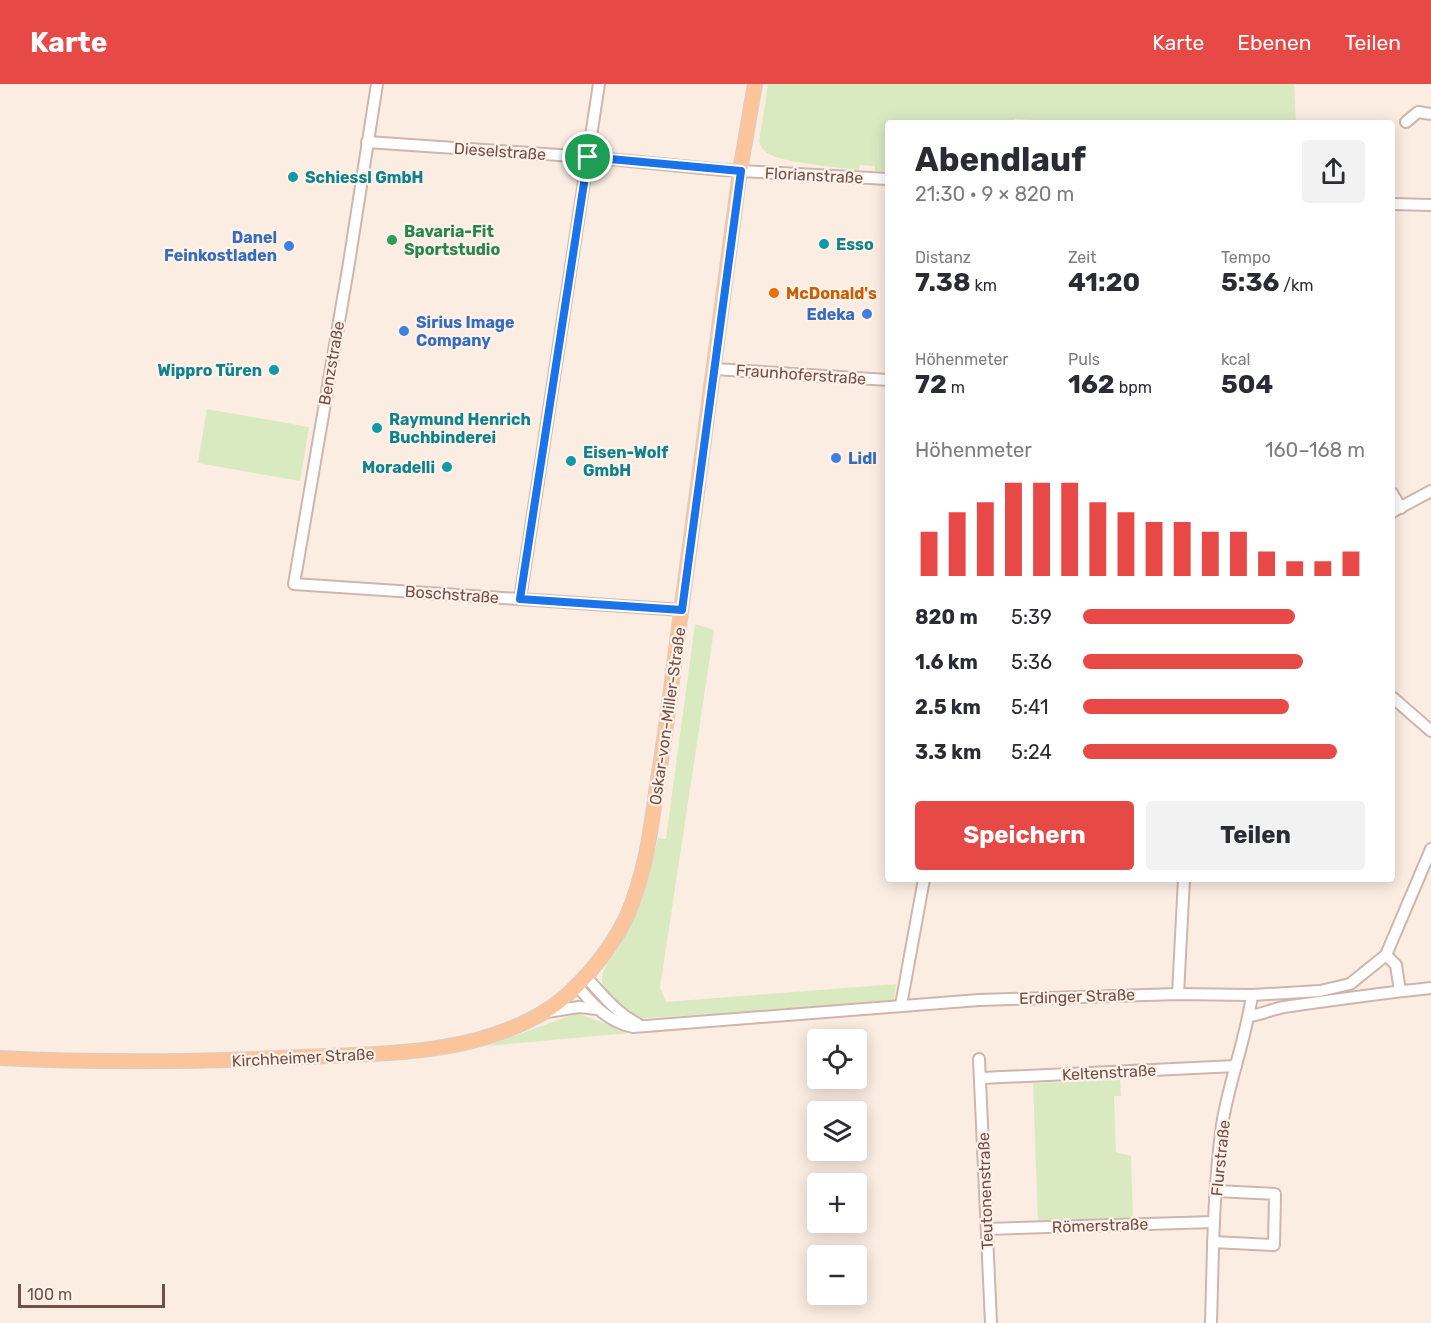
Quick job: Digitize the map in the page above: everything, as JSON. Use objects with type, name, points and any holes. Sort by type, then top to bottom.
[{"type":"main road","name":"Oskar-von-Miller-Straße","points":[[581,980],[601,958],[622,926],[643,869],[657,787],[741,171],[755,84]]},
{"type":"main road","name":"Kirchheimer Straße","points":[[0,1058],[224,1061],[398,1053],[439,1048],[481,1041],[541,1014],[561,1000],[581,980]]},
{"type":"street","name":"Benzstraße","points":[[294,584],[377,84]]},
{"type":"street","points":[[520,599],[599,84]]},
{"type":"street","points":[[1406,122],[1418,112],[1431,114]]},
{"type":"street","name":"Dieselstraße","points":[[367,142],[588,157],[741,171]]},
{"type":"street","name":"Florianstraße","points":[[741,171],[885,179]]},
{"type":"street","points":[[1395,204],[1431,204]]},
{"type":"street","name":"Fraunhoferstraße","points":[[715,369],[885,380]]},
{"type":"street","points":[[1396,510],[1431,491]]},
{"type":"street","name":"Boschstraße","points":[[294,584],[682,610]]},
{"type":"street","points":[[1395,701],[1431,731]]},
{"type":"street","name":"Erdinger Straße","points":[[581,980],[626,1018],[651,1028],[901,1005],[1001,999],[1178,994],[1252,995],[1320,991],[1350,984],[1386,955],[1431,849]]},
{"type":"street","points":[[901,1005],[923,882]]},
{"type":"street","points":[[1178,994],[1184,882]]},
{"type":"street","points":[[1386,955],[1396,964],[1400,991]]},
{"type":"street","name":"Erdinger Straße","points":[[581,980],[597,1009],[618,1024],[633,1028],[644,1026]]},
{"type":"street","points":[[1350,984],[1354,996]]},
{"type":"street","points":[[1249,1016],[1256,1016],[1270,1009],[1354,996],[1431,988]]},
{"type":"street","name":"Flurstraße","points":[[1211,1323],[1214,1222],[1223,1124],[1252,995]]},
{"type":"street","points":[[541,1014],[579,1007],[597,1009]]},
{"type":"street","name":"Teutonenstraße","points":[[979,1059],[982,1078],[991,1323]]},
{"type":"street","name":"Keltenstraße","points":[[982,1078],[1236,1066]]},
{"type":"street","points":[[1213,1242],[1274,1245],[1275,1194],[1216,1191]]},
{"type":"street","name":"Römerstraße","points":[[987,1229],[1214,1222]]},
{"type":"green space","points":[[768,84],[1294,84],[1296,120],[885,120],[885,171],[875,171],[875,166],[860,165],[859,170],[785,159],[767,153],[759,142]]},
{"type":"green space","points":[[207,409],[309,427],[300,481],[198,463]]},
{"type":"green space","points":[[695,624],[714,630],[660,988],[666,1002],[896,984],[894,1001],[856,1006],[644,1018],[642,1022],[617,1004],[606,991],[602,979],[604,970],[622,942],[638,910],[658,838],[666,839]]},
{"type":"green space","points":[[577,1013],[630,1033],[487,1046]]},
{"type":"green space","points":[[1120,1080],[1121,1096],[1114,1096],[1116,1152],[1131,1156],[1133,1220],[1038,1222],[1033,1083]]},
{"type":"place","name":"Schiessl GmbH","points":[[293,177]]},
{"type":"place","name":"Bavaria-Fit Sportstudio","points":[[392,240]]},
{"type":"place","name":"Esso","points":[[824,244]]},
{"type":"place","name":"Danel Feinkostladen","points":[[289,246]]},
{"type":"place","name":"McDonald's","points":[[774,293]]},
{"type":"place","name":"Edeka","points":[[867,314]]},
{"type":"place","name":"Sirius Image Company","points":[[404,331]]},
{"type":"place","name":"Wippro Türen","points":[[274,370]]},
{"type":"place","name":"Raymund Henrich Buchbinderei","points":[[377,428]]},
{"type":"place","name":"Lidl","points":[[836,458]]},
{"type":"place","name":"Eisen-Wolf GmbH","points":[[571,461]]},
{"type":"place","name":"Moradelli","points":[[447,467]]},
{"type":"route","points":[[588,157],[741,171],[682,610],[520,599],[588,157]]}]
